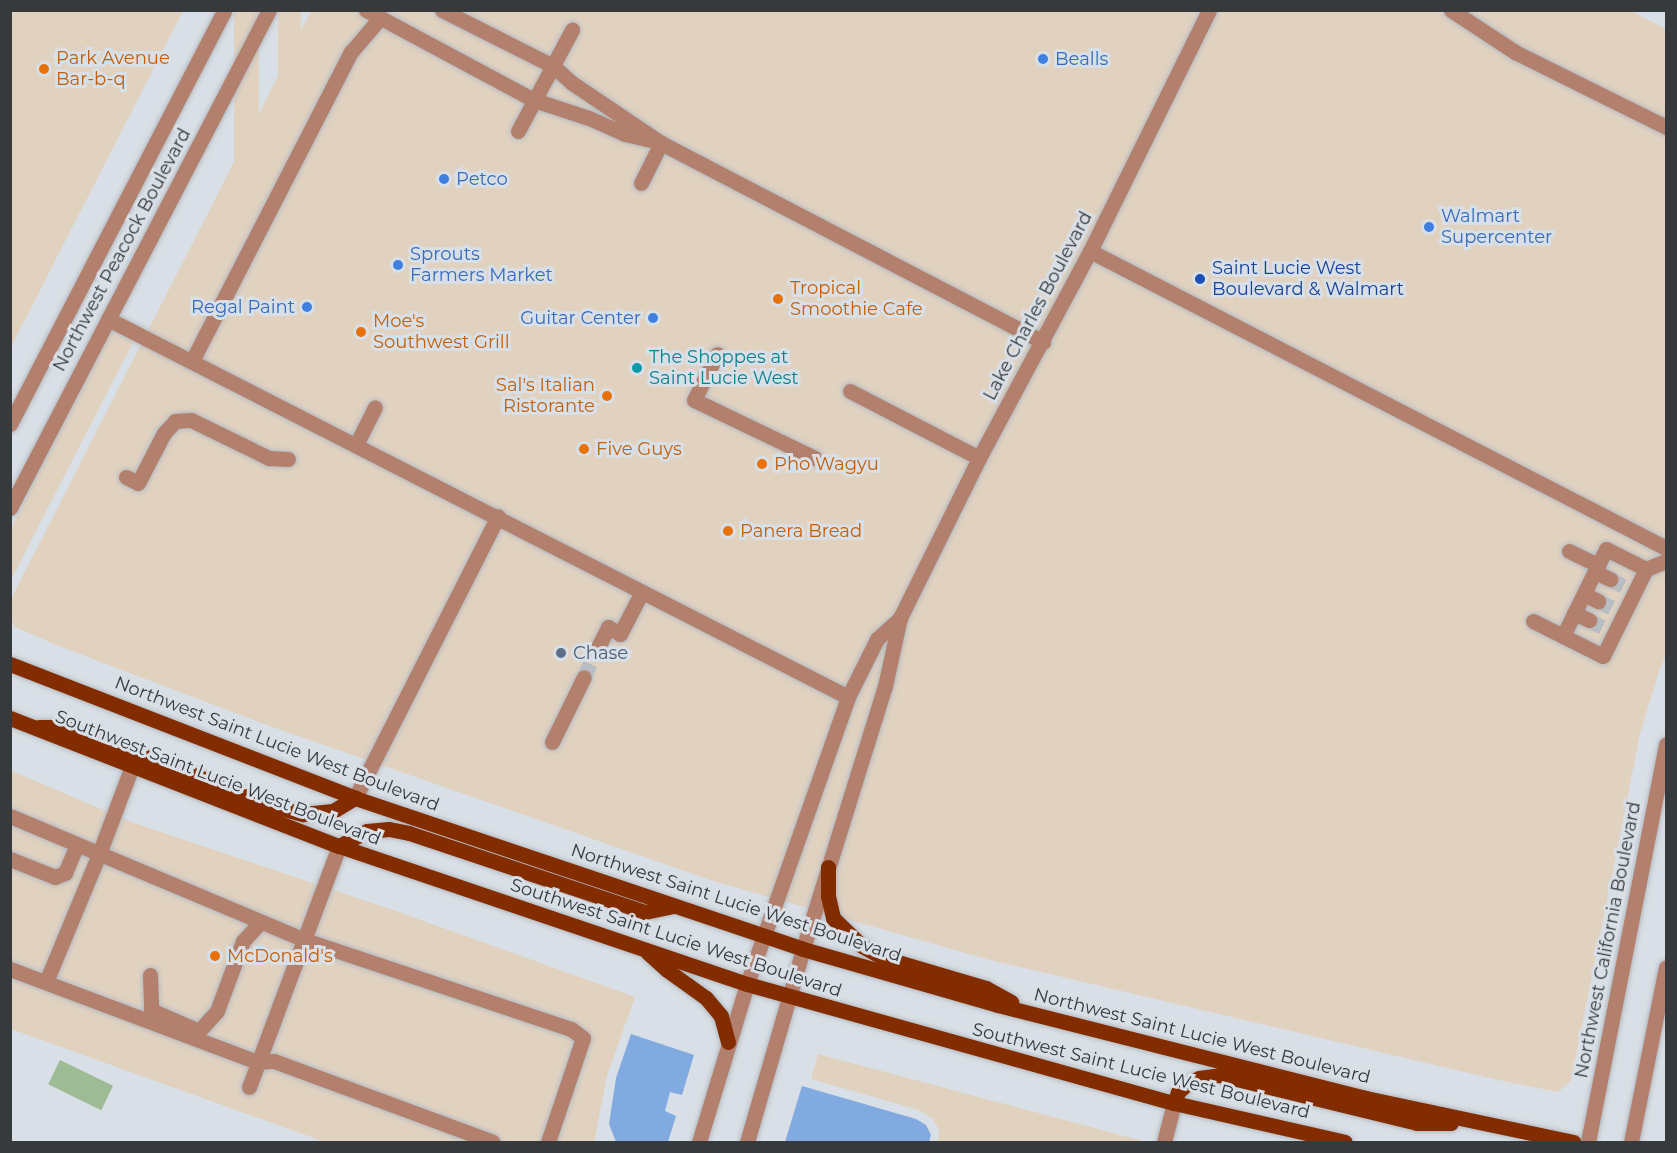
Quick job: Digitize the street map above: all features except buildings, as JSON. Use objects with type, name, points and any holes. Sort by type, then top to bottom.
[{"type":"main road","name":"Northwest Saint Lucie West Boulevard","points":[[10,664],[356,798],[803,950],[1029,1012],[1365,1098],[1573,1143]]},
{"type":"main road","name":"Southwest Saint Lucie West Boulevard","points":[[10,718],[339,846],[747,984],[1174,1103],[1345,1143]]},
{"type":"main road","points":[[30,727],[67,727],[280,808],[303,814],[333,811],[356,798]]},
{"type":"main road","points":[[339,846],[367,831],[389,829],[409,833],[645,912],[673,906]]},
{"type":"main road","points":[[828,867],[828,896],[833,918],[862,946],[884,958],[986,988],[1029,1012]]},
{"type":"main road","points":[[644,949],[667,970],[706,998],[720,1016],[728,1042]]},
{"type":"main road","points":[[1174,1103],[1178,1092],[1188,1083],[1220,1075],[1417,1123],[1478,1122]]},
{"type":"street","name":"Northwest Peacock Boulevard","points":[[10,424],[14,408],[225,10]]},
{"type":"street","name":"Northwest Peacock Boulevard","points":[[10,508],[269,10]]},
{"type":"street","points":[[442,10],[553,66],[572,83],[661,143],[1043,342]]},
{"type":"street","name":"Lake Charles Boulevard","points":[[900,618],[979,458],[1090,251],[1209,10]]},
{"type":"street","points":[[1451,10],[1515,52],[1666,127]]},
{"type":"street","points":[[192,361],[351,52],[374,15],[534,100],[589,118],[625,134],[661,143]]},
{"type":"street","points":[[518,131],[572,30]]},
{"type":"street","points":[[641,183],[661,143]]},
{"type":"street","points":[[1090,251],[1666,548]]},
{"type":"street","points":[[108,319],[498,516],[848,697]]},
{"type":"street","points":[[717,354],[694,400],[815,458]]},
{"type":"street","points":[[850,391],[979,458]]},
{"type":"street","points":[[356,444],[375,407]]},
{"type":"street","points":[[126,477],[138,483],[164,433],[175,421],[191,420],[269,458],[288,459]]},
{"type":"street","points":[[356,798],[498,516]]},
{"type":"street","points":[[1563,636],[1606,549],[1646,569]]},
{"type":"street","points":[[1569,551],[1610,579]]},
{"type":"street","points":[[1533,621],[1603,656],[1610,631],[1630,590],[1646,569],[1666,561]]},
{"type":"street","points":[[596,651],[608,627],[620,634],[642,592]]},
{"type":"street","points":[[1584,594],[1598,601]]},
{"type":"street","points":[[1574,613],[1588,620]]},
{"type":"street","points":[[699,1143],[747,984],[848,697],[877,639],[900,618]]},
{"type":"street","points":[[747,1143],[828,867],[885,686],[900,618]]},
{"type":"street","points":[[552,742],[584,677]]},
{"type":"street","name":"Northwest California Boulevard","points":[[1588,1143],[1666,745]]},
{"type":"street","points":[[46,982],[99,854],[132,766]]},
{"type":"street","points":[[10,816],[302,939],[571,1029],[583,1038],[548,1143]]},
{"type":"street","points":[[55,877],[65,873],[77,845]]},
{"type":"street","points":[[249,1087],[302,939],[339,846]]},
{"type":"street","points":[[10,859],[85,889]]},
{"type":"street","points":[[150,975],[151,1010],[199,1031],[218,1011],[243,941],[260,923]]},
{"type":"street","points":[[1632,1143],[1666,967]]},
{"type":"street","points":[[10,969],[258,1062],[274,1061],[493,1143]]},
{"type":"street","points":[[1164,1143],[1174,1103]]},
{"type":"shaded area","points":[[1630,10],[1666,29],[1666,656],[1659,671],[1640,734],[1571,1081],[1558,1092],[1498,1080],[986,959],[713,881],[264,724],[56,645],[15,627],[11,619],[11,599],[311,11]]},
{"type":"shaded area","points":[[10,11],[183,11],[11,347]]},
{"type":"shaded area","points":[[234,11],[259,11],[259,496],[234,496]]},
{"type":"shaded area","points":[[278,11],[301,11],[301,352],[278,352]]},
{"type":"shaded area","points":[[112,331],[133,342],[11,580],[11,528]]},
{"type":"shaded area","points":[[10,770],[134,823],[393,910],[635,997],[607,1076],[594,1142],[325,1142],[11,1029]]},
{"type":"shaded area","points":[[818,1054],[1147,1142],[938,1142],[939,1130],[933,1119],[919,1110],[811,1079]]},
{"type":"green space","points":[[60,1060],[113,1086],[101,1110],[48,1084]]},
{"type":"water","points":[[631,1034],[694,1055],[682,1095],[670,1092],[665,1111],[676,1116],[668,1142],[616,1142],[609,1124],[616,1078]]},
{"type":"water","points":[[802,1086],[916,1119],[926,1125],[931,1135],[929,1142],[785,1142]]},
{"type":"tunnel","points":[[1610,579],[1626,587]]},
{"type":"tunnel","points":[[1598,601],[1615,609]]},
{"type":"tunnel","points":[[1589,620],[1605,628]]},
{"type":"tunnel","points":[[584,677],[596,651]]},
{"type":"place","name":"Bealls","points":[[1043,59]]},
{"type":"place","name":"Park Avenue Bar-b-q","points":[[44,69]]},
{"type":"place","name":"Petco","points":[[444,179]]},
{"type":"place","name":"Walmart Supercenter","points":[[1429,227]]},
{"type":"place","name":"Sprouts Farmers Market","points":[[398,265]]},
{"type":"place","name":"Saint Lucie West Boulevard & Walmart","points":[[1200,279]]},
{"type":"place","name":"Tropical Smoothie Cafe","points":[[778,299]]},
{"type":"place","name":"Regal Paint","points":[[307,307]]},
{"type":"place","name":"Guitar Center","points":[[653,318]]},
{"type":"place","name":"Moe's Southwest Grill","points":[[361,332]]},
{"type":"place","name":"The Shoppes at Saint Lucie West","points":[[637,368]]},
{"type":"place","name":"Sal's Italian Ristorante","points":[[607,396]]},
{"type":"place","name":"Five Guys","points":[[584,449]]},
{"type":"place","name":"Pho Wagyu","points":[[762,464]]},
{"type":"place","name":"Panera Bread","points":[[728,531]]},
{"type":"place","name":"Chase","points":[[561,653]]},
{"type":"place","name":"McDonald's","points":[[215,956]]}]
